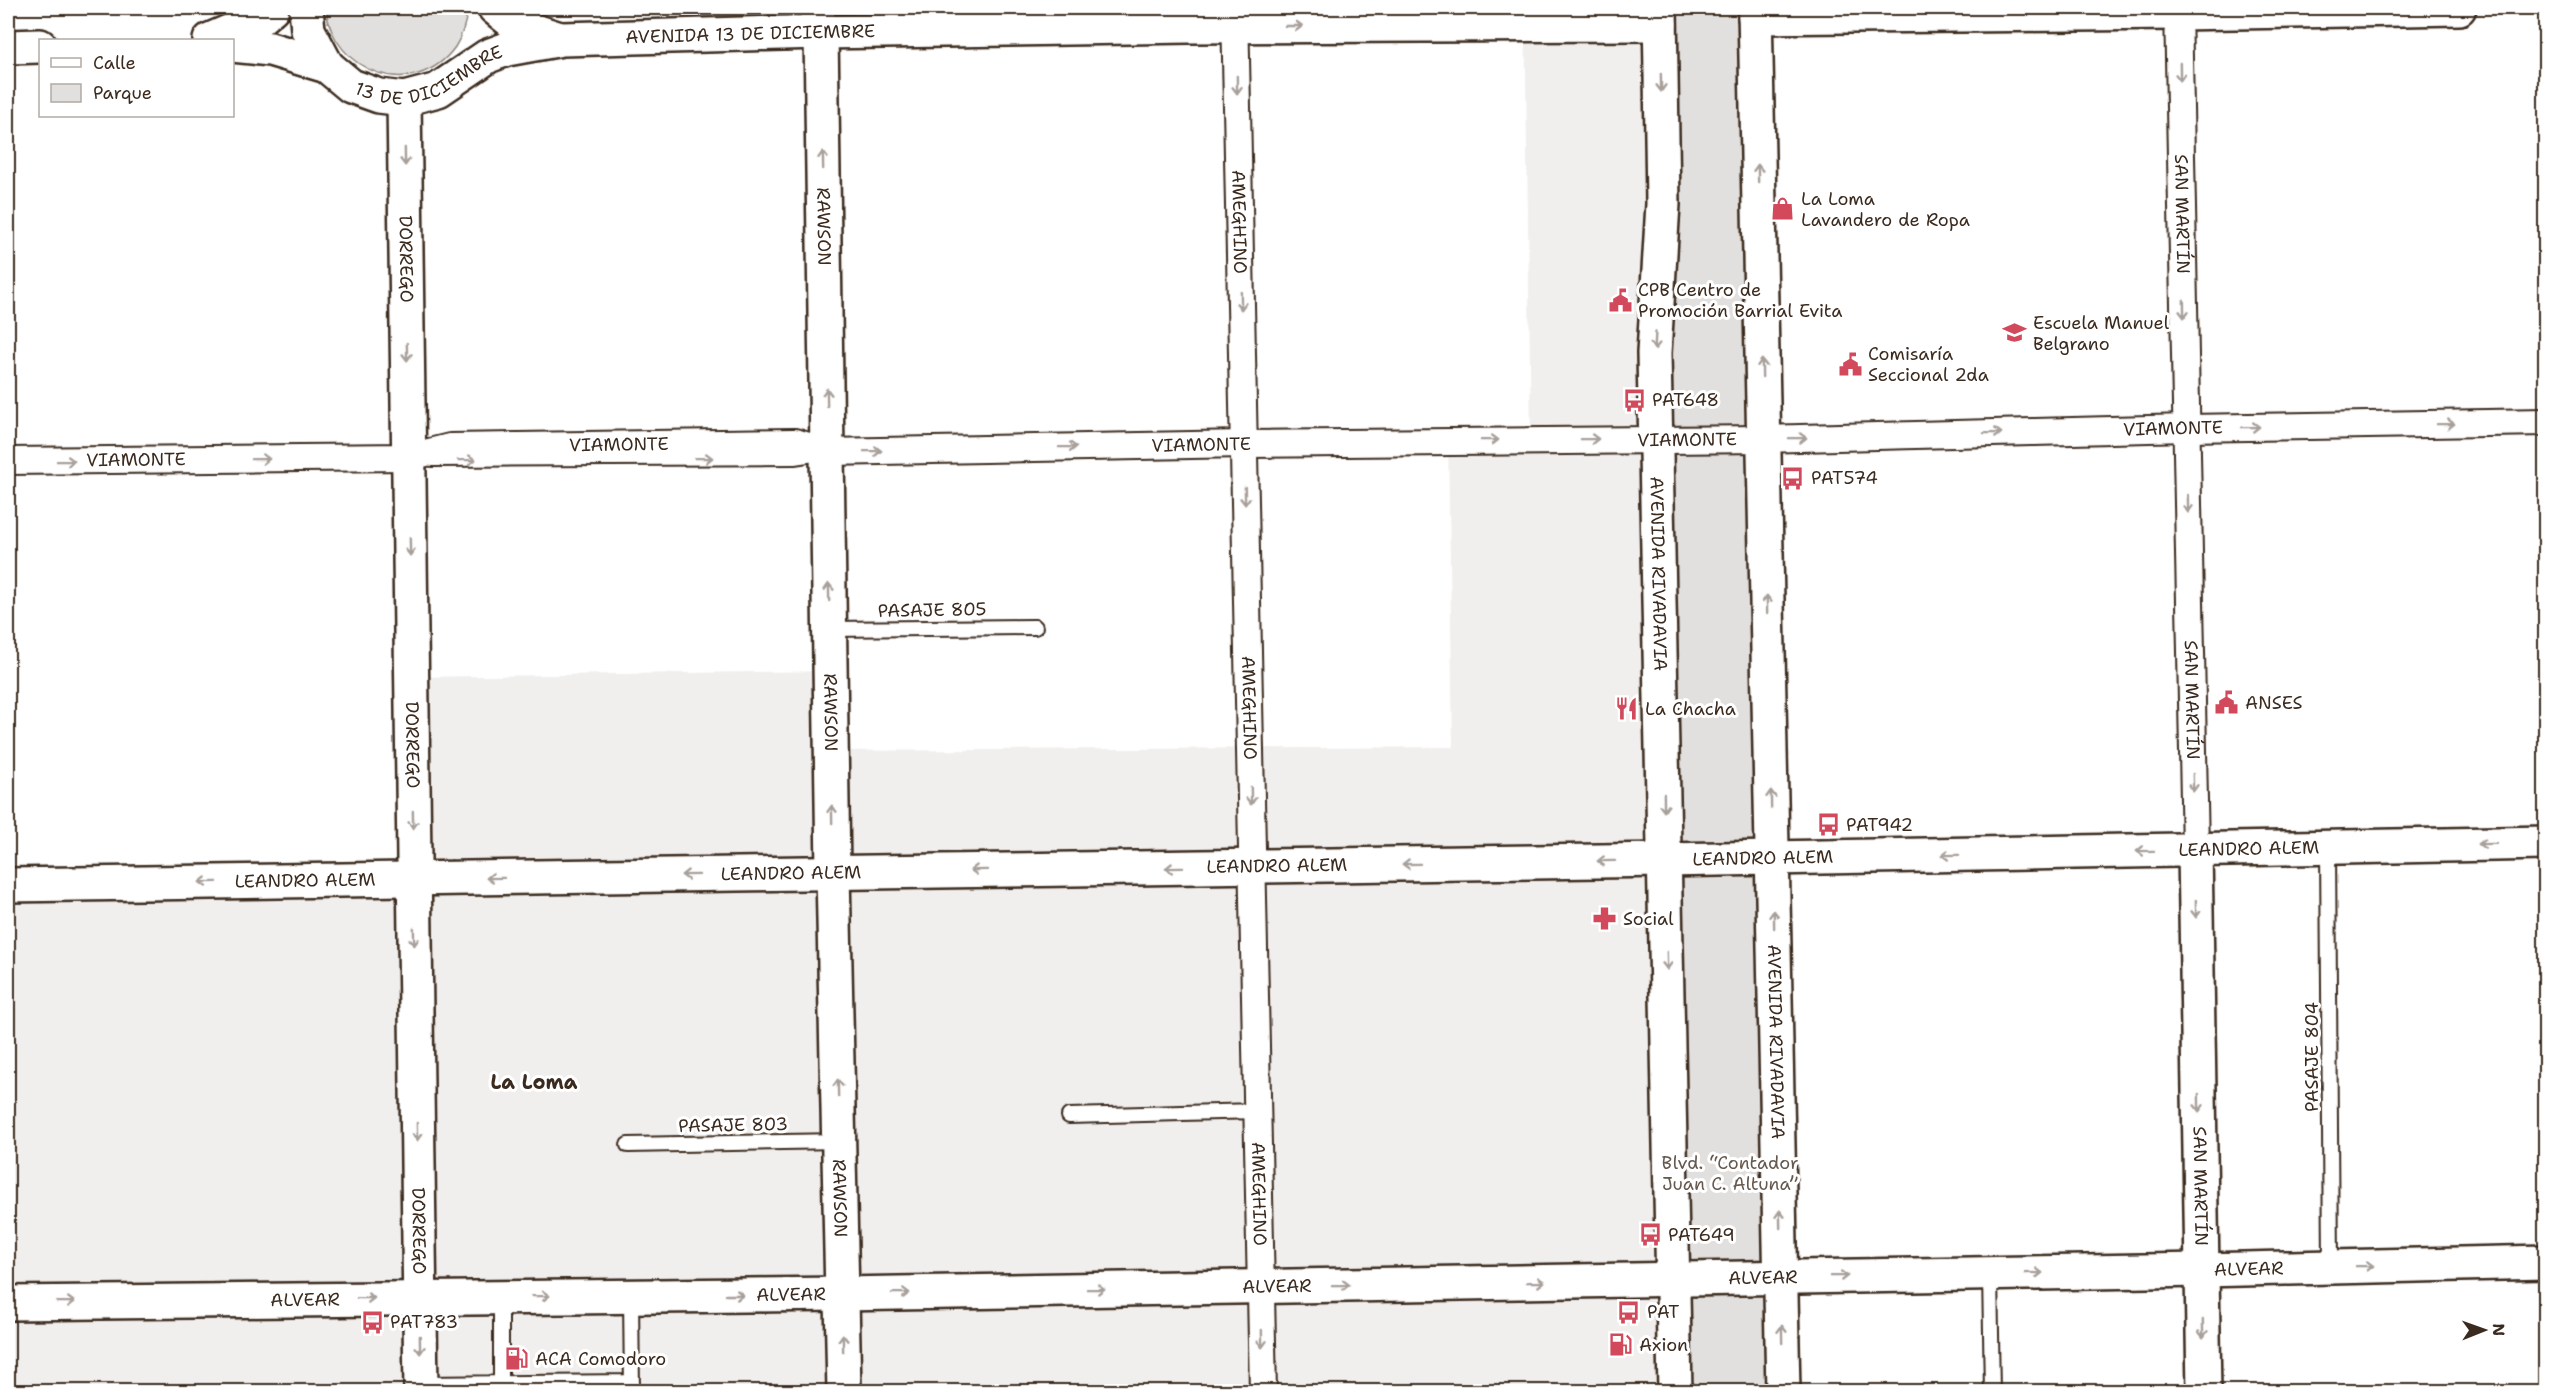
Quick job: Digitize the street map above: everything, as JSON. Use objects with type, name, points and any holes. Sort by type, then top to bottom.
[{"type":"main road","points":[[306,8],[308,30],[327,66]]},
{"type":"main road","points":[[466,70],[485,40],[493,8],[516,25],[562,39]]},
{"type":"main road","points":[[1755,12],[2459,8]]},
{"type":"main road","name":"AVENIDA RIVADAVIA","points":[[1755,12],[1783,1392]]},
{"type":"main road","name":"AVENIDA 13 DE DICIEMBRE","points":[[562,39],[819,20],[1660,16]]},
{"type":"main road","name":"AVENIDA RIVADAVIA","points":[[1660,16],[1663,204],[1654,353],[1675,1392]]},
{"type":"main road","name":"RAWSON","points":[[819,20],[828,452],[832,872],[844,1392]]},
{"type":"main road","points":[[213,39],[262,21]]},
{"type":"main road","name":"13 DE DICIEMBRE","points":[[234,43],[262,21],[327,66],[351,86],[379,96],[404,99],[438,90],[488,56],[507,49],[562,39]]},
{"type":"main road","points":[[8,47],[39,46]]},
{"type":"main road","name":"DORREGO","points":[[404,99],[421,1388]]},
{"type":"main road","name":"LEANDRO ALEM","points":[[8,885],[1665,860],[2546,843]]},
{"type":"main road","name":"SAN MARTÍN","points":[[2195,850],[2204,1392]]},
{"type":"main road","name":"ALVEAR","points":[[8,1303],[842,1294],[2546,1262]]},
{"type":"street","name":"SAN MARTÍN","points":[[2178,10],[2195,850]]},
{"type":"street","name":"AMEGHINO","points":[[1235,17],[1263,1392]]},
{"type":"street","name":"VIAMONTE","points":[[8,461],[409,457],[450,447],[795,442],[828,452],[1656,438],[1764,439],[2187,428],[2546,422]]},
{"type":"lane","name":"PASAJE 805","points":[[830,629],[1035,627]]},
{"type":"lane","name":"PASAJE 804","points":[[2328,847],[2331,1266]]},
{"type":"lane","points":[[1069,1116],[1257,1111]]},
{"type":"lane","name":"PASAJE 803","points":[[628,1145],[840,1141]]},
{"type":"lane","points":[[1990,1274],[1992,1392]]},
{"type":"lane","points":[[421,1388],[501,1383],[632,1387],[631,1295]]},
{"type":"lane","points":[[501,1297],[501,1383]]},
{"type":"shaded area","points":[[1525,8],[1660,8],[1675,1391],[8,1391],[8,885],[413,879],[411,677],[830,671],[831,751],[1453,747],[1448,441],[1531,439]]},
{"type":"green space","points":[[326,8],[468,8],[464,28],[458,42],[438,64],[419,74],[398,76],[378,73],[359,64],[343,49],[332,31]]},
{"type":"green space","name":"Blvd. “Contador Juan C. Altuna”","points":[[1660,8],[1755,8],[1783,1391],[1675,1391]]},
{"type":"place","name":"La Loma Lavandero de Ropa","points":[[1783,209]]},
{"type":"place","name":"CPB Centro de Promoción Barrial Evita","points":[[1620,300]]},
{"type":"place","name":"Escuela Manuel Belgrano","points":[[2015,333]]},
{"type":"place","name":"Comisaría Seccional 2da","points":[[1850,364]]},
{"type":"place","name":"PAT648","points":[[1634,400]]},
{"type":"place","name":"PAT574","points":[[1793,478]]},
{"type":"place","name":"ANSES","points":[[2227,703]]},
{"type":"place","name":"La Chacha","points":[[1627,709]]},
{"type":"place","name":"PAT942","points":[[1828,825]]},
{"type":"place","name":"Social","points":[[1605,919]]},
{"type":"place","name":"PAT649","points":[[1650,1235]]},
{"type":"place","name":"PAT","points":[[1629,1312]]},
{"type":"place","name":"PAT783","points":[[372,1322]]},
{"type":"place","name":"Axion","points":[[1621,1345]]},
{"type":"place","name":"ACA Comodoro","points":[[517,1359]]},
{"type":"district","name":"La Loma","points":[[534,1082]]}]
